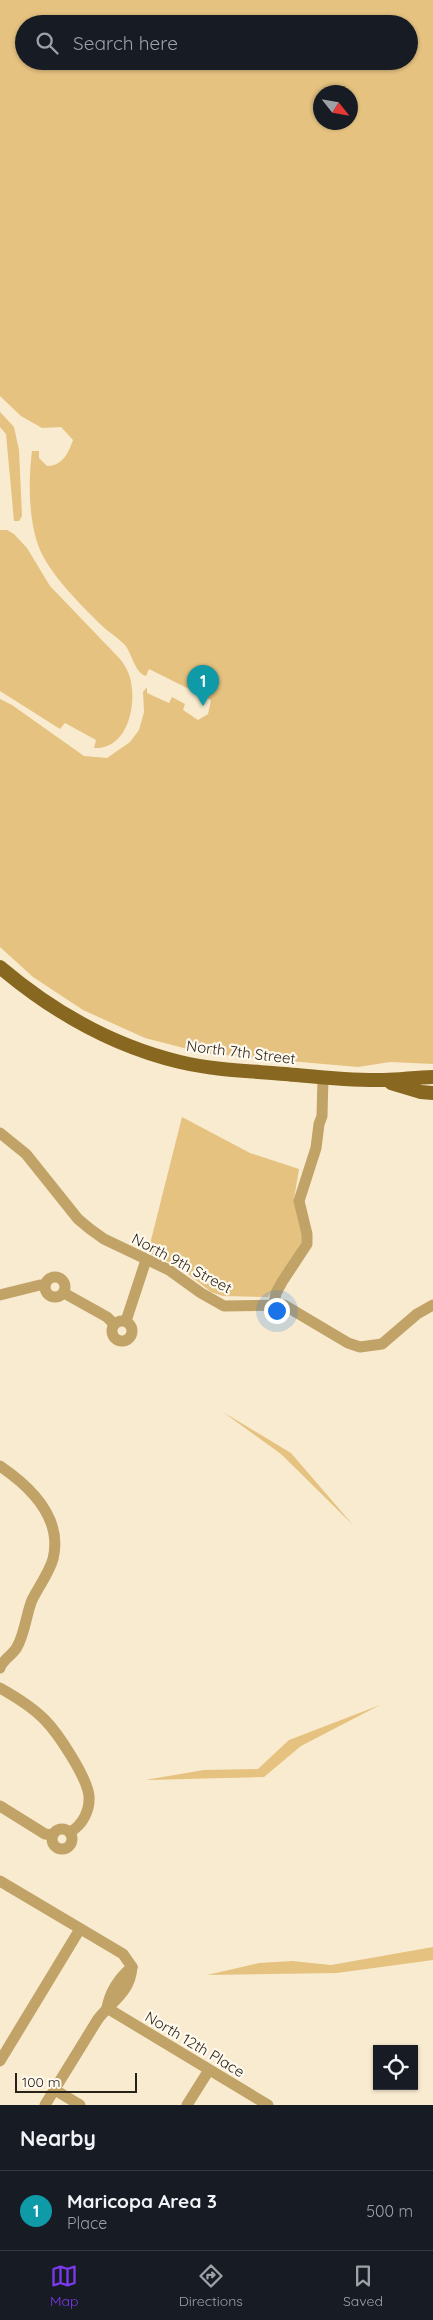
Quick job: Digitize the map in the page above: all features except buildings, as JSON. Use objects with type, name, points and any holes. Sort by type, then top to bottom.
[{"type":"main road","name":"North 7th Street","points":[[0,966],[42,999],[68,1016],[100,1033],[149,1053],[179,1062],[219,1068],[322,1077],[383,1080],[433,1077]]},
{"type":"main road","name":"North 7th Street","points":[[383,1080],[421,1092],[433,1093]]},
{"type":"street","points":[[274,1304],[282,1282],[307,1244],[307,1234],[299,1201],[316,1148],[322,1116],[322,1077]]},
{"type":"street","name":"North 9th Street","points":[[0,1133],[26,1154],[78,1219],[90,1229],[104,1239],[169,1270],[201,1293],[224,1306],[284,1305],[348,1343],[360,1347],[382,1344],[417,1314],[433,1305]]},
{"type":"street","points":[[126,1321],[146,1260]]},
{"type":"street","points":[[0,1295],[40,1285],[45,1286],[46,1292],[52,1297],[58,1297],[64,1293],[107,1317],[114,1324]]},
{"type":"street","points":[[121,1320],[126,1321],[132,1328],[132,1335],[127,1340],[120,1341],[114,1337],[112,1331],[114,1324],[121,1320]]},
{"type":"street","points":[[0,1466],[28,1489],[43,1505],[54,1531],[56,1542],[52,1560],[32,1602],[17,1648],[0,1668]]},
{"type":"street","points":[[0,1688],[26,1704],[53,1729],[70,1754],[85,1785],[89,1805],[80,1824],[70,1832]]},
{"type":"street","points":[[0,1806],[45,1834],[52,1835],[59,1829],[65,1829],[70,1832],[72,1843],[65,1849],[55,1846],[52,1835]]},
{"type":"street","points":[[0,1881],[123,1954],[132,1967],[131,1978],[117,2002],[107,2008],[46,2105]]},
{"type":"street","points":[[0,2062],[80,1929]]},
{"type":"street","name":"North 12th Place","points":[[107,2008],[268,2105]]},
{"type":"street","points":[[188,2105],[209,2070]]},
{"type":"street","points":[[55,2090],[80,2105]]},
{"type":"shaded area","points":[[0,0],[433,0],[433,1064],[390,1062],[358,1067],[266,1059],[203,1053],[145,1038],[83,1010],[33,977],[0,947],[0,699],[12,705],[84,756],[107,758],[130,742],[139,730],[144,712],[143,692],[147,687],[147,693],[169,703],[172,697],[185,704],[183,710],[198,720],[208,714],[211,700],[149,669],[146,676],[142,674],[136,667],[125,645],[92,616],[68,591],[48,565],[34,532],[30,505],[32,451],[39,451],[39,458],[47,466],[57,464],[64,458],[73,440],[61,427],[42,428],[21,416],[0,396]]},
{"type":"shaded area","points":[[0,412],[14,427],[19,450],[22,516],[19,521],[14,521],[6,434],[0,427]]},
{"type":"shaded area","points":[[0,530],[7,530],[14,534],[27,548],[50,586],[120,659],[127,670],[131,683],[132,708],[129,720],[116,741],[106,746],[94,748],[96,740],[65,723],[60,729],[0,691]]},
{"type":"shaded area","points":[[182,1117],[250,1153],[299,1169],[294,1199],[304,1238],[268,1297],[223,1296],[211,1292],[182,1269],[148,1252]]},
{"type":"shaded area","points":[[223,1412],[291,1453],[353,1525],[281,1454]]},
{"type":"shaded area","points":[[380,1705],[301,1746],[264,1777],[145,1780],[204,1770],[258,1769],[289,1740]]},
{"type":"shaded area","points":[[433,1947],[433,1960],[337,1973],[207,1975],[259,1963],[292,1961],[331,1965]]},
{"type":"place","name":"Maricopa Area 3","points":[[203,706]]}]
